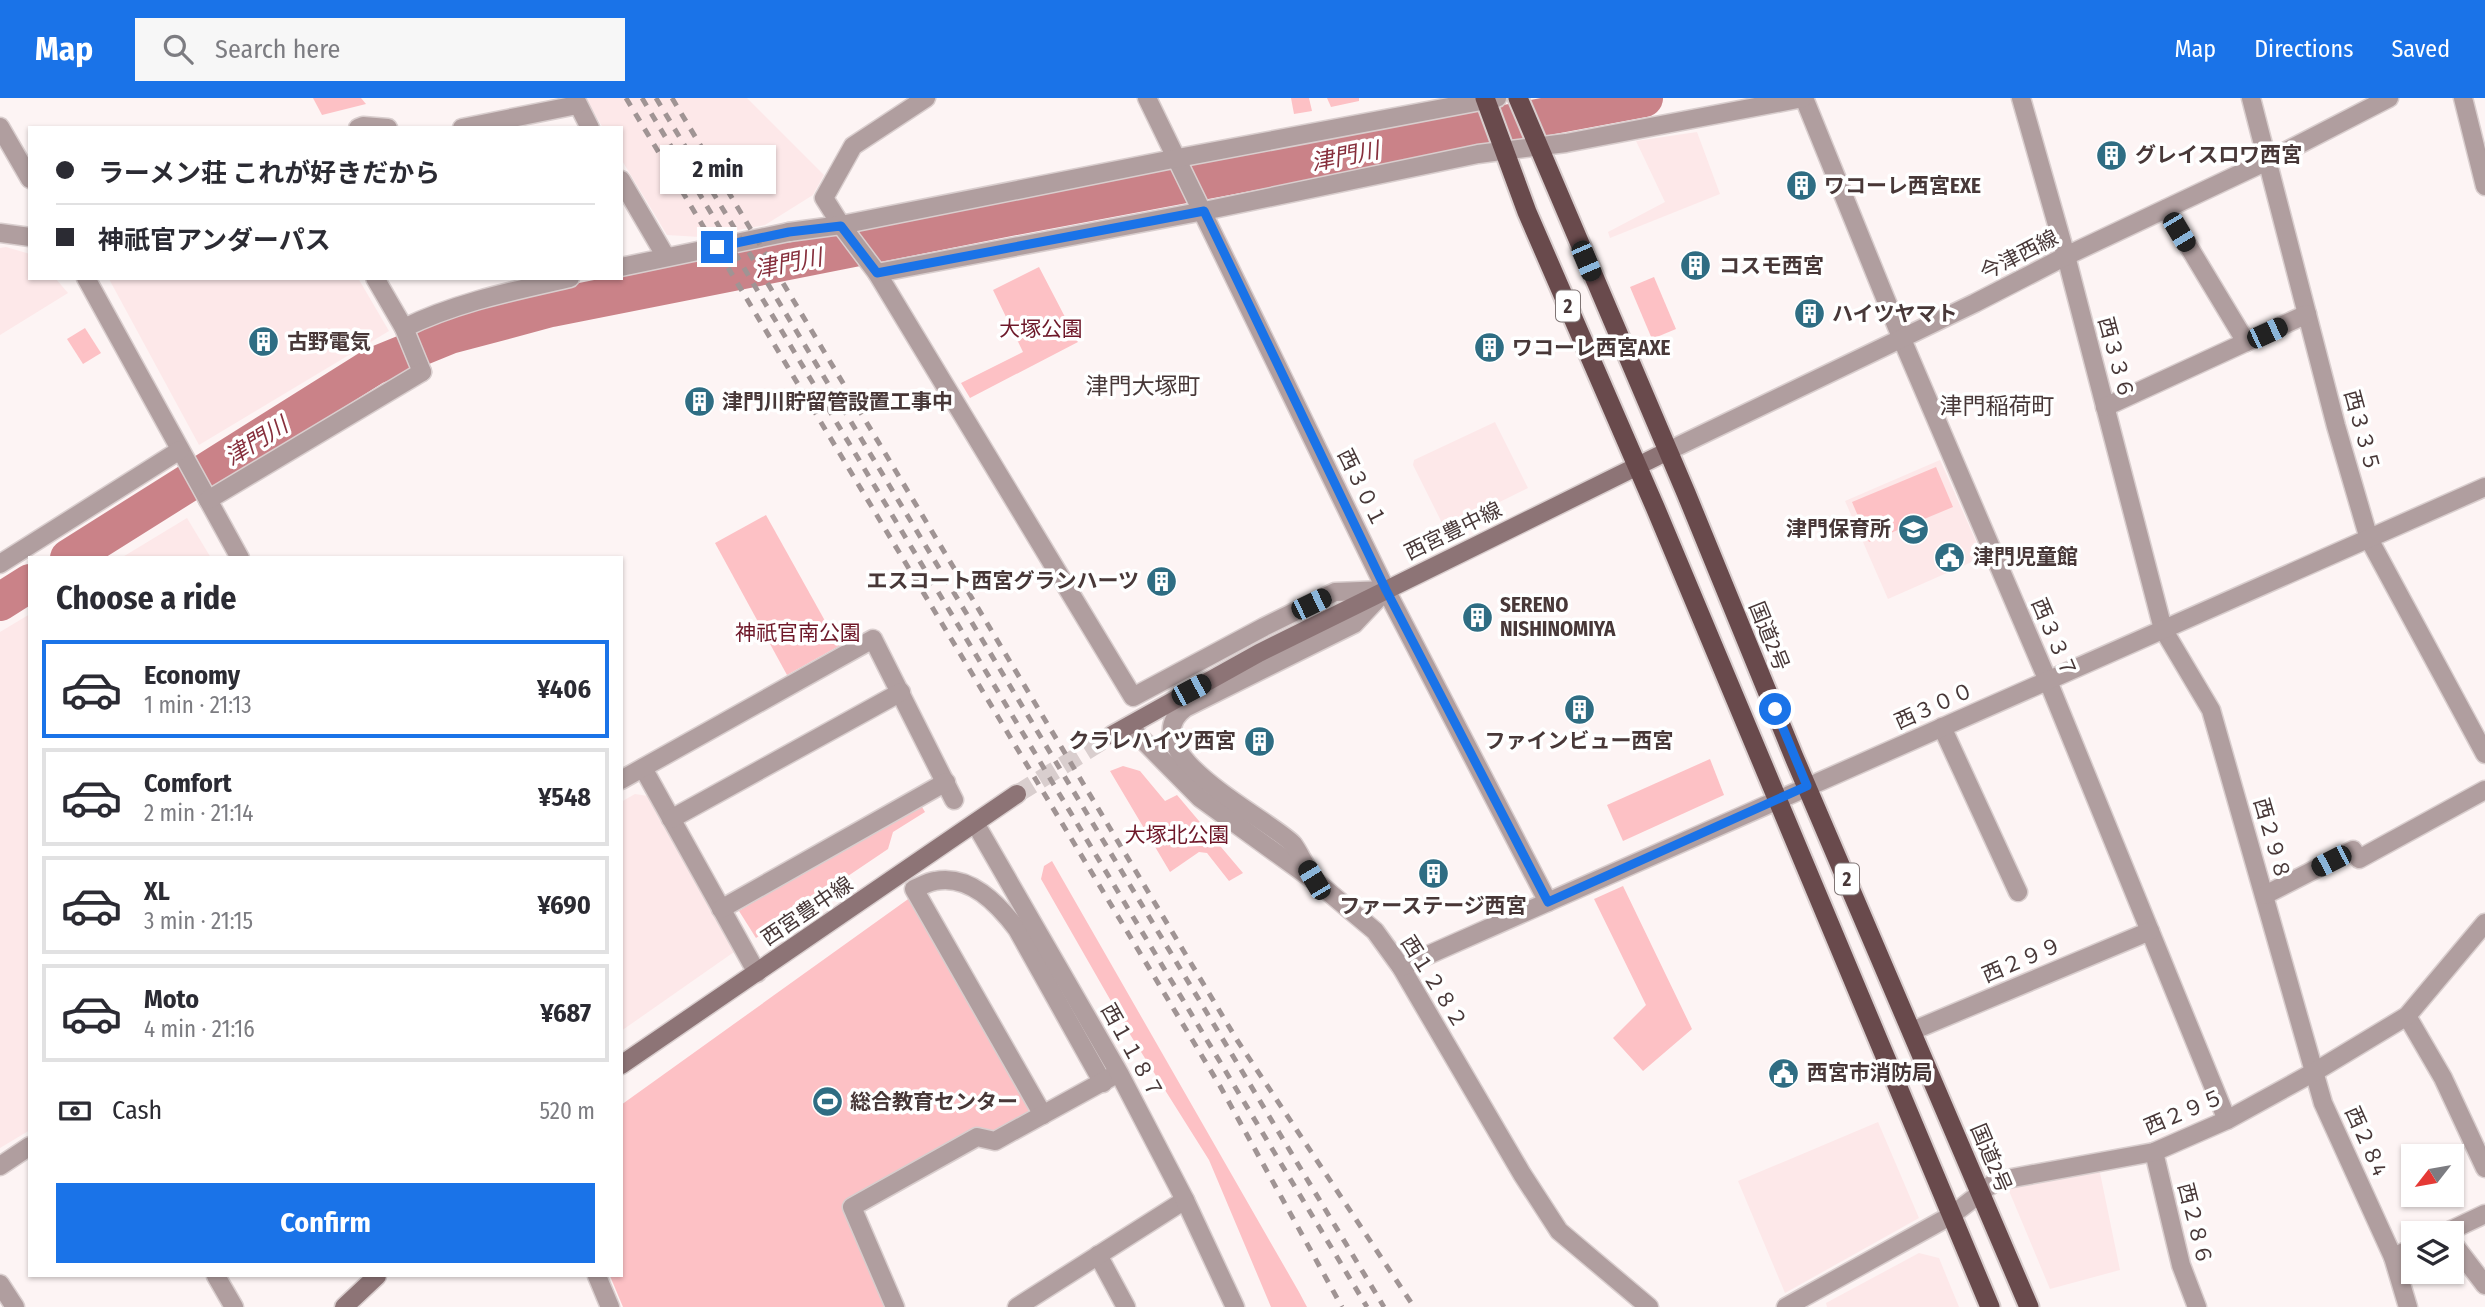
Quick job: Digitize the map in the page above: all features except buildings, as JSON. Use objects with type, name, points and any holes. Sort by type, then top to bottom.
[{"type":"highway","name":"2","points":[[1489,101],[1502,147],[1527,212],[1637,466],[1990,1307]]},
{"type":"highway","name":"国道2号","points":[[1519,101],[2029,1307]]},
{"type":"main road","name":"西宮豊中線","points":[[1112,735],[1236,666],[1668,451]]},
{"type":"main road","name":"西宮豊中線","points":[[623,1064],[1017,794]]},
{"type":"main road","points":[[344,1307],[376,1277]]},
{"type":"street","points":[[926,98],[853,146],[824,198],[875,270],[1133,697],[1335,592],[1386,590]]},
{"type":"street","name":"西３０１","points":[[1147,98],[1386,590],[1548,902]]},
{"type":"street","points":[[875,270],[1478,154],[1502,147],[1536,142],[1566,143],[1803,98]]},
{"type":"street","name":"西３３７","points":[[1803,98],[1901,337],[2048,681],[2227,1120]]},
{"type":"street","name":"西３３６","points":[[2021,98],[2066,256],[2163,629]]},
{"type":"street","name":"西３３５","points":[[2251,98],[2336,426],[2369,539],[2485,754]]},
{"type":"street","name":"今津西線","points":[[1668,451],[2267,161],[2389,98]]},
{"type":"street","points":[[2463,98],[2485,186]]},
{"type":"street","points":[[471,126],[576,101],[589,126]]},
{"type":"street","points":[[623,267],[789,232],[845,231],[1489,101]]},
{"type":"street","points":[[0,127],[28,176]]},
{"type":"street","points":[[623,183],[666,257]]},
{"type":"street","points":[[2166,209],[2246,342]]},
{"type":"street","points":[[0,233],[28,237]]},
{"type":"street","points":[[87,280],[239,556]]},
{"type":"street","points":[[205,494],[422,372],[404,328],[377,280]]},
{"type":"street","points":[[404,328],[435,313],[494,295],[561,280]]},
{"type":"street","points":[[2105,407],[2307,314]]},
{"type":"street","points":[[0,564],[184,458]]},
{"type":"street","name":"西３００","points":[[1401,967],[2485,487]]},
{"type":"street","points":[[1314,880],[1292,844],[1209,784],[1194,770],[1173,737],[1174,721],[1185,708],[1354,624],[1386,590]]},
{"type":"street","name":"西２９８","points":[[2163,629],[2211,710],[2316,1072]]},
{"type":"street","points":[[623,779],[873,639],[954,800]]},
{"type":"street","points":[[671,820],[901,692]]},
{"type":"street","name":"西１２８２","points":[[1129,726],[1200,798],[1314,880],[1375,931],[1401,967],[1522,1174],[1559,1231],[1649,1307]]},
{"type":"street","points":[[1942,727],[2018,892]]},
{"type":"street","points":[[643,768],[757,973]]},
{"type":"street","points":[[721,909],[946,782]]},
{"type":"street","points":[[2264,895],[2353,850],[2359,859],[2485,790]]},
{"type":"street","name":"西１１８７","points":[[975,823],[1119,1073],[1185,1200],[1235,1307]]},
{"type":"street","points":[[1043,1115],[914,889],[934,881],[948,880],[968,885],[1000,906],[1017,929],[1103,1083]]},
{"type":"street","name":"西２９５","points":[[1786,1307],[1952,1215],[1996,1181],[2154,1152],[2227,1120],[2316,1072],[2407,1016],[2485,923]]},
{"type":"street","name":"西２９９","points":[[1912,1031],[2150,930]]},
{"type":"street","points":[[2407,1016],[2443,1078],[2485,1168]]},
{"type":"street","name":"西２８4","points":[[2316,1072],[2323,1103],[2393,1257],[2408,1307]]},
{"type":"street","points":[[895,1307],[852,1207],[977,1137],[995,1141],[1119,1073]]},
{"type":"street","points":[[0,1166],[28,1147]]},
{"type":"street","name":"西２８６","points":[[2154,1152],[2181,1265],[2196,1307]]},
{"type":"street","points":[[1017,1307],[1185,1200]]},
{"type":"street","points":[[2464,1224],[2485,1214]]},
{"type":"street","points":[[2393,1257],[2401,1253]]},
{"type":"street","points":[[1098,1255],[1126,1307]]},
{"type":"street","points":[[2464,1258],[2485,1285]]},
{"type":"street","points":[[217,1277],[234,1307]]},
{"type":"street","points":[[597,1277],[610,1307]]},
{"type":"street","points":[[0,1284],[15,1307]]},
{"type":"shaded area","points":[[585,98],[747,98],[824,175],[813,195],[765,225],[700,237],[667,235],[623,162],[623,126],[602,126]]},
{"type":"shaded area","points":[[1697,132],[1720,194],[1610,238],[1608,232],[1665,202],[1636,141]]},
{"type":"shaded area","points":[[6,247],[28,253],[28,280],[57,280],[68,293],[0,335],[0,248]]},
{"type":"shaded area","points":[[110,280],[359,280],[389,331],[199,445]]},
{"type":"shaded area","points":[[1495,422],[1528,488],[1445,529],[1413,465],[1414,460]]},
{"type":"shaded area","name":"津門保育所","points":[[1940,460],[1983,557],[1888,599],[1845,501]]},
{"type":"shaded area","points":[[187,518],[210,556],[124,556]]},
{"type":"shaded area","points":[[28,615],[28,1131],[0,1148],[0,632]]},
{"type":"shaded area","points":[[635,794],[648,796],[734,952],[623,1030],[623,801]]},
{"type":"shaded area","points":[[1878,1122],[1919,1218],[1785,1293],[1738,1181]]},
{"type":"shaded area","points":[[2099,1168],[2120,1270],[2050,1289],[2007,1186]]},
{"type":"shaded area","points":[[1919,1253],[1939,1258],[1959,1307],[1827,1307],[1826,1303]]},
{"type":"green space","points":[[313,98],[361,98],[366,104],[322,115]]},
{"type":"green space","points":[[1291,98],[1309,98],[1312,111],[1294,114]]},
{"type":"green space","points":[[1327,98],[1359,98],[1359,101],[1331,107]]},
{"type":"green space","name":"大塚公園","points":[[1039,267],[1078,342],[970,398],[961,383],[1023,352],[993,290]]},
{"type":"green space","points":[[1654,277],[1676,329],[1652,339],[1630,287]]},
{"type":"green space","points":[[85,328],[101,353],[83,364],[67,339]]},
{"type":"green space","points":[[1936,467],[1953,507],[1869,542],[1852,502]]},
{"type":"green space","name":"神祇官南公園","points":[[766,515],[839,646],[787,675],[715,543]]},
{"type":"green space","points":[[1710,759],[1724,795],[1623,841],[1607,805]]},
{"type":"green space","name":"大塚北公園","points":[[1123,766],[1140,771],[1165,801],[1177,795],[1243,873],[1229,881],[1207,853],[1199,852],[1170,872],[1110,771]]},
{"type":"green space","points":[[919,802],[925,812],[893,832],[888,849],[756,938],[739,911],[867,829]]},
{"type":"green space","points":[[1052,861],[1307,1307],[1271,1307],[1209,1160],[1131,1036],[1041,879],[1044,866]]},
{"type":"green space","points":[[1623,886],[1692,1029],[1643,1071],[1613,1038],[1646,1005],[1594,899]]},
{"type":"green space","name":"総合教育センター","points":[[911,897],[1029,1100],[1028,1114],[992,1132],[974,1129],[844,1206],[884,1307],[623,1307],[610,1277],[623,1277],[623,1104]]},
{"type":"waterway","name":"津門川","points":[[72,556],[374,366],[450,335],[551,308],[1015,216],[1644,98]]},
{"type":"waterway","name":"津門川","points":[[0,602],[28,584]]},
{"type":"tunnel","points":[[1017,794],[1112,735]]},
{"type":"railway","points":[[626,98],[1220,1086],[1342,1307]]},
{"type":"railway","points":[[642,98],[1367,1307]]},
{"type":"railway","points":[[656,98],[1384,1307]]},
{"type":"railway","points":[[672,98],[1237,1040],[1414,1307]]},
{"type":"place","name":"グレイスロワ西宮","points":[[2112,155]]},
{"type":"place","name":"ワコーレ西宮EXE","points":[[1801,186]]},
{"type":"place","name":"コスモ西宮","points":[[1696,266]]},
{"type":"place","name":"ハイツヤマト","points":[[1809,314]]},
{"type":"place","name":"古野電気","points":[[264,342]]},
{"type":"place","name":"ワコーレ西宮AXE","points":[[1489,348]]},
{"type":"place","name":"津門川貯留管設置工事中","points":[[699,402]]},
{"type":"place","name":"津門保育所","points":[[1914,529]]},
{"type":"place","name":"津門児童館","points":[[1950,557]]},
{"type":"place","name":"エスコート西宮グランハーツ","points":[[1162,581]]},
{"type":"place","name":"SERENO NISHINOMIYA","points":[[1477,617]]},
{"type":"place","name":"ファインビュー西宮","points":[[1579,709]]},
{"type":"place","name":"クラレハイツ西宮","points":[[1259,741]]},
{"type":"place","name":"ファーステージ西宮","points":[[1433,874]]},
{"type":"place","name":"西宮市消防局","points":[[1784,1073]]},
{"type":"place","name":"総合教育センター","points":[[827,1102]]},
{"type":"district","name":"津門大塚町","points":[[1143,386]]},
{"type":"district","name":"津門稲荷町","points":[[1997,406]]},
{"type":"route","points":[[717,247],[789,232],[841,226],[877,273],[1204,211],[1386,590],[1548,902],[1807,786],[1775,709]]}]
